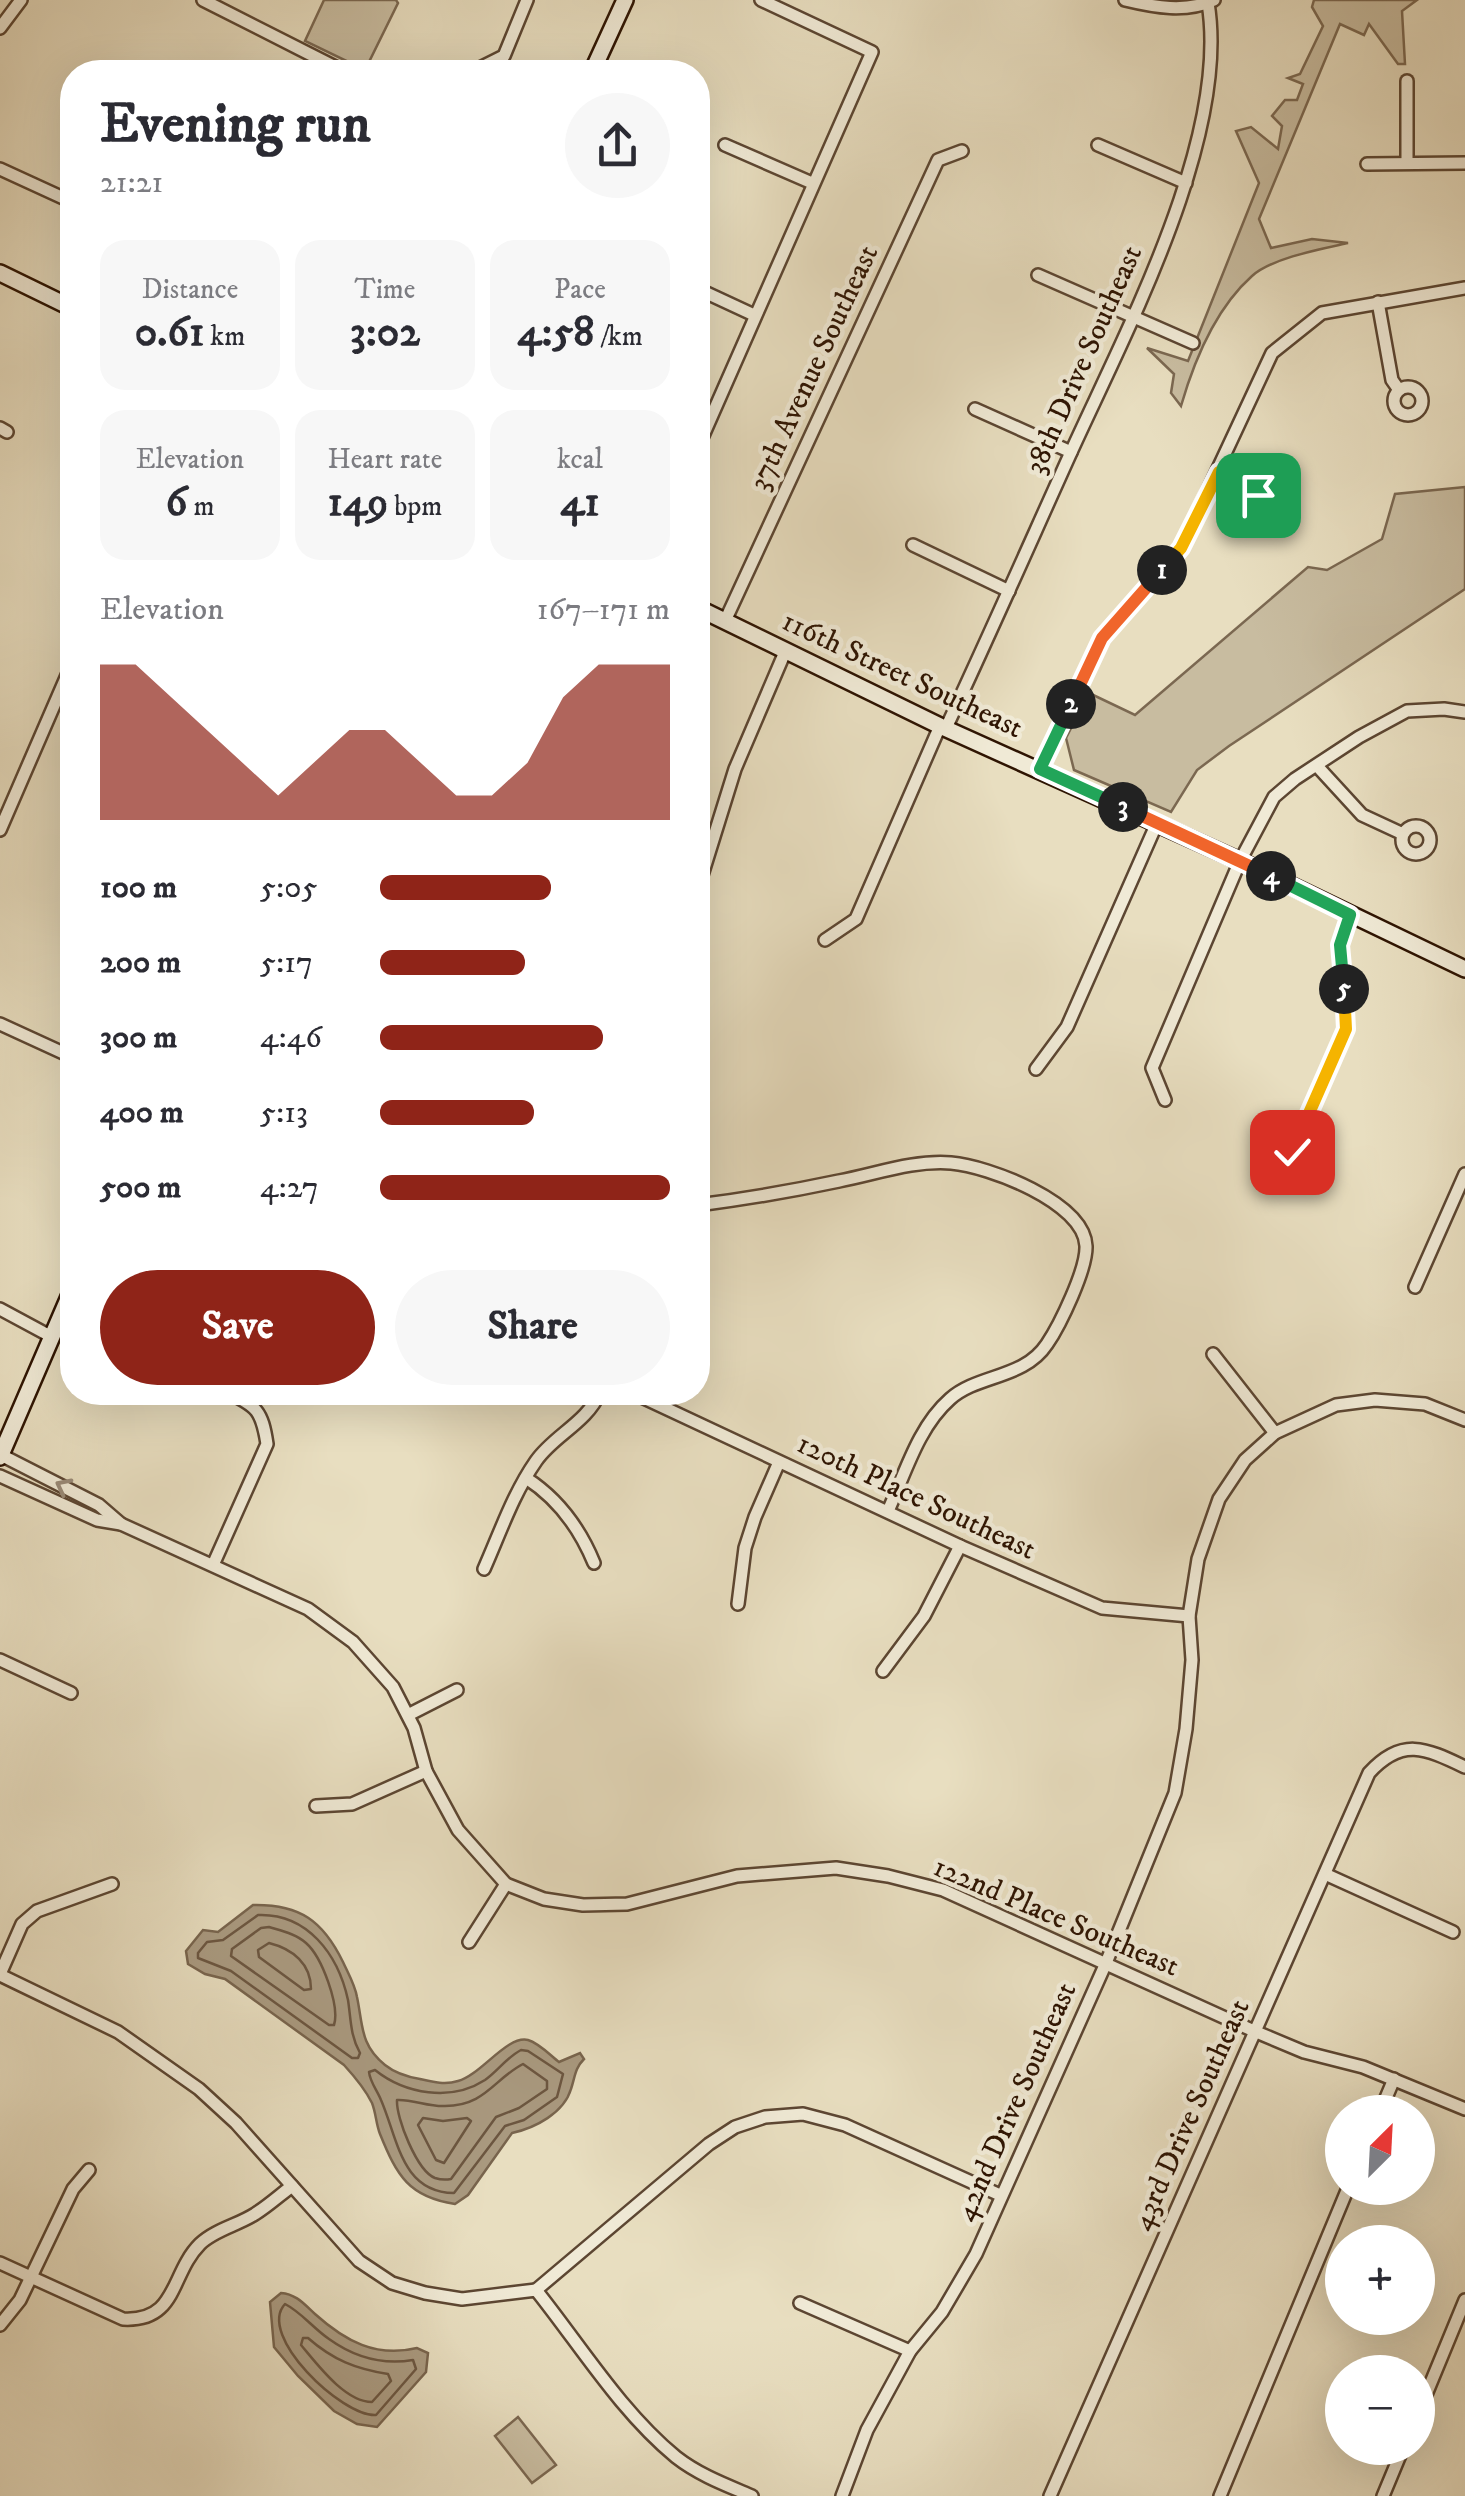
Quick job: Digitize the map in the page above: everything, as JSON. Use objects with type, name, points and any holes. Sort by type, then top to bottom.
[{"type":"street","points":[[0,28],[21,0]]},
{"type":"street","points":[[202,0],[321,60]]},
{"type":"street","points":[[496,60],[504,56],[528,0]]},
{"type":"street","points":[[598,60],[625,0]]},
{"type":"street","points":[[710,418],[872,52],[760,0]]},
{"type":"street","points":[[1125,0],[1185,8],[1211,2]]},
{"type":"street","name":"38th Drive Southeast","points":[[825,940],[856,920],[1133,317],[1186,183],[1208,94],[1211,2]]},
{"type":"street","points":[[1406,162],[1407,81]]},
{"type":"street","points":[[725,145],[812,183]]},
{"type":"street","points":[[1098,145],[1186,183]]},
{"type":"street","name":"37th Avenue Southeast","points":[[726,621],[938,160],[962,151]]},
{"type":"street","points":[[1367,164],[1465,164]]},
{"type":"street","points":[[0,170],[60,197]]},
{"type":"street","points":[[0,273],[60,302]]},
{"type":"street","points":[[1038,275],[1193,343]]},
{"type":"street","points":[[1040,769],[1102,638],[1181,548],[1272,353],[1322,313],[1465,288]]},
{"type":"street","points":[[710,295],[754,315]]},
{"type":"street","points":[[1378,302],[1392,380],[1399,390]]},
{"type":"street","points":[[975,408],[1072,452]]},
{"type":"street","points":[[1219,472],[1259,490]]},
{"type":"street","points":[[913,545],[1009,590]]},
{"type":"street","name":"116th Street Southeast","points":[[710,614],[943,727],[1240,861],[1465,969]]},
{"type":"street","points":[[710,849],[735,769],[785,652]]},
{"type":"street","points":[[0,830],[60,692]]},
{"type":"street","points":[[1165,1100],[1152,1068],[1240,861],[1274,798],[1295,780],[1407,710],[1465,712]]},
{"type":"street","points":[[1318,767],[1362,815],[1403,834]]},
{"type":"street","points":[[1036,1069],[1067,1027],[1157,823]]},
{"type":"street","points":[[1292,1152],[1346,1029],[1340,945],[1350,915]]},
{"type":"street","points":[[0,1024],[60,1052]]},
{"type":"street","points":[[710,1203],[772,1195],[902,1166],[951,1163],[994,1173],[1053,1201],[1074,1220],[1086,1245],[1079,1275],[1046,1345],[1028,1365],[952,1396],[932,1418],[888,1511]]},
{"type":"street","points":[[1415,1287],[1465,1174]]},
{"type":"street","points":[[0,1309],[52,1338]]},
{"type":"street","points":[[1,1456],[60,1319]]},
{"type":"street","points":[[1213,1354],[1275,1432],[1336,1405],[1375,1400],[1425,1404],[1465,1420]]},
{"type":"street","points":[[212,1565],[266,1444],[264,1425],[254,1405]]},
{"type":"street","points":[[484,1569],[526,1478],[550,1444],[594,1405]]},
{"type":"street","name":"120th Place Southeast","points":[[658,1405],[1102,1608],[1190,1616]]},
{"type":"street","name":"42nd Drive Southeast","points":[[842,2496],[866,2430],[910,2351],[942,2312],[969,2266],[1106,1962],[1175,1793],[1186,1729],[1192,1660],[1190,1616],[1198,1559],[1220,1499],[1245,1460],[1275,1432]]},
{"type":"street","name":"122nd Place Southeast","points":[[1,1456],[99,1505],[121,1524]]},
{"type":"street","points":[[738,1604],[745,1548],[754,1517],[779,1462]]},
{"type":"street","name":"122nd Place Southeast","points":[[0,1476],[97,1520],[121,1524],[308,1609],[353,1642],[393,1687],[408,1716],[426,1771],[458,1830],[506,1884],[544,1899],[583,1905],[627,1904],[736,1876],[836,1868],[888,1876],[942,1890],[1304,2052],[1394,2079],[1465,2109]]},
{"type":"street","points":[[526,1478],[542,1488],[572,1521],[594,1563]]},
{"type":"street","points":[[883,1671],[924,1616],[960,1546]]},
{"type":"street","points":[[0,1660],[71,1693]]},
{"type":"street","points":[[408,1716],[457,1690]]},
{"type":"street","name":"43rd Drive Southeast","points":[[1050,2496],[1369,1774],[1384,1758],[1404,1748],[1432,1752],[1465,1767]]},
{"type":"street","points":[[316,1806],[352,1804],[426,1771]]},
{"type":"street","points":[[1325,1874],[1453,1932]]},
{"type":"street","points":[[112,1884],[38,1911],[22,1924],[0,1974],[81,2013],[156,2057],[199,2089],[236,2122],[359,2261],[392,2283],[425,2294],[462,2298],[536,2290],[710,2144],[735,2127],[765,2117],[802,2114],[844,2125],[1000,2195]]},
{"type":"street","points":[[469,1942],[506,1884]]},
{"type":"street","points":[[1387,2095],[1394,2079]]},
{"type":"street","points":[[0,2324],[20,2300],[74,2188],[88,2170]]},
{"type":"street","points":[[0,2262],[122,2319],[138,2320],[166,2304],[187,2260],[202,2241],[254,2214],[292,2186]]},
{"type":"street","points":[[1220,2496],[1341,2205]]},
{"type":"street","points":[[536,2290],[628,2407],[676,2457],[713,2480],[752,2496]]},
{"type":"street","points":[[1435,2373],[1465,2300]]},
{"type":"street","points":[[800,2303],[910,2351]]},
{"type":"street","points":[[1383,2496],[1397,2465]]},
{"type":"shaded area","points":[[324,0],[398,3],[370,60],[344,60],[305,41]]},
{"type":"shaded area","points":[[1314,0],[1417,0],[1402,11],[1405,64],[1398,64],[1369,24],[1364,35],[1340,24],[1259,219],[1271,248],[1312,239],[1348,243],[1284,259],[1252,276],[1228,303],[1208,336],[1181,406],[1171,393],[1174,374],[1147,348],[1188,361],[1259,183],[1236,131],[1251,127],[1278,149],[1282,126],[1272,116],[1285,100],[1297,100],[1303,84],[1288,78],[1300,74],[1323,26],[1312,7]]},
{"type":"shaded area","points":[[1465,487],[1465,589],[1197,770],[1171,812],[1074,770],[1066,738],[1089,693],[1135,715],[1308,567],[1327,570],[1382,539],[1395,494]]},
{"type":"shaded area","points":[[518,2417],[556,2465],[532,2483],[495,2436]]},
{"type":"water","points":[[253,1905],[297,1912],[327,1936],[355,1988],[367,2042],[389,2068],[415,2078],[453,2082],[467,2077],[511,2043],[528,2040],[559,2062],[580,2053],[584,2059],[567,2098],[547,2118],[512,2133],[468,2195],[455,2204],[416,2190],[392,2162],[372,2103],[344,2065],[225,1979],[188,1964],[186,1951],[203,1930],[218,1932]]},
{"type":"water","points":[[281,2293],[295,2297],[338,2332],[362,2345],[388,2351],[417,2348],[428,2353],[426,2372],[377,2427],[357,2424],[334,2411],[274,2347],[270,2302]]},
{"type":"route","points":[[1258,495],[1259,490],[1219,472],[1181,548],[1102,638],[1040,769],[1350,915],[1340,945],[1346,1029],[1292,1152]]}]
